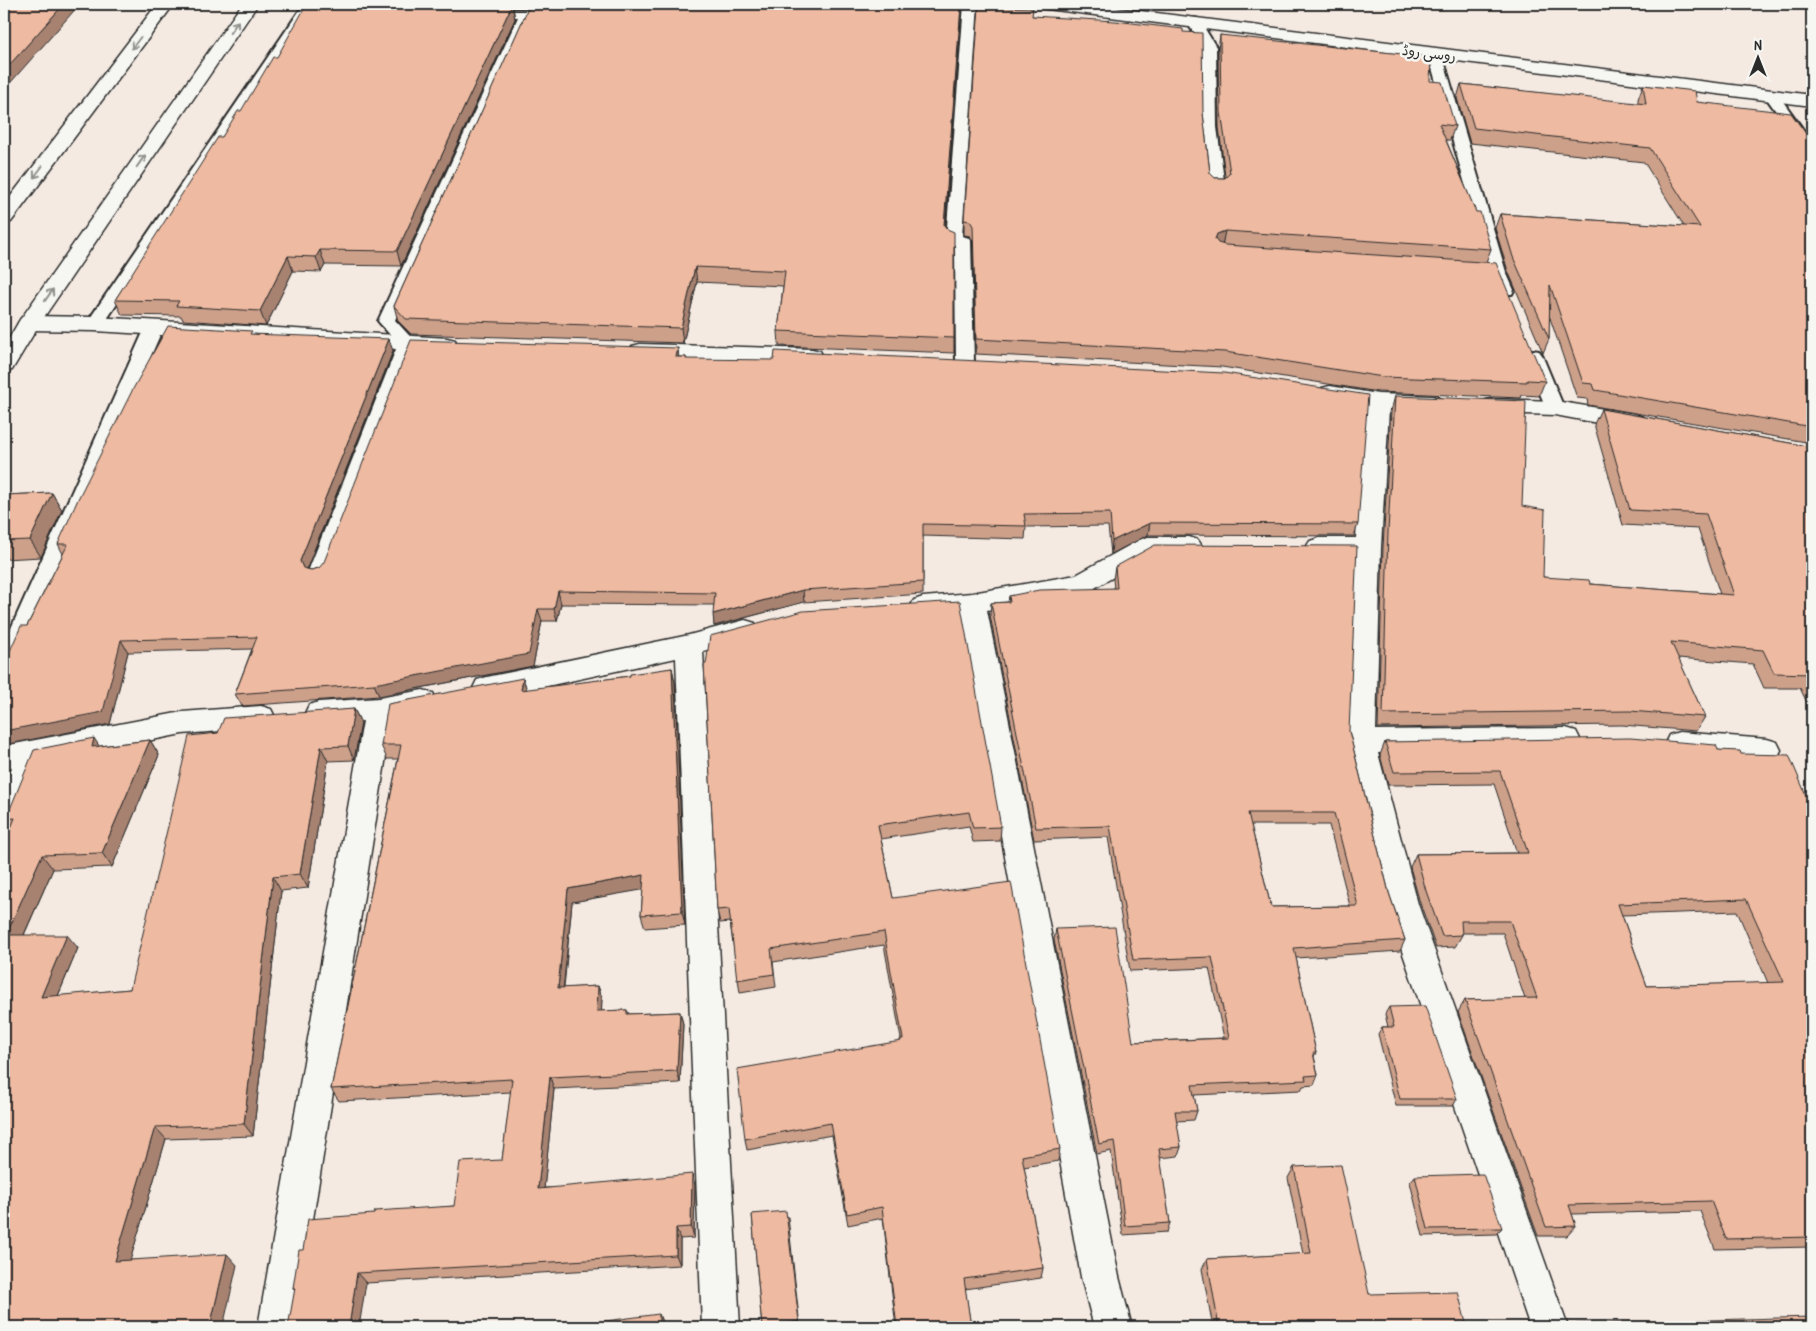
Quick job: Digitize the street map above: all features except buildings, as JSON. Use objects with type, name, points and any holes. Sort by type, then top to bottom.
[{"type":"street","points":[[4,218],[166,4]]},
{"type":"street","points":[[4,365],[29,323],[250,4]]},
{"type":"street","name":"روسی روڈ","points":[[1047,4],[1812,101]]},
{"type":"street","points":[[29,323],[95,324],[466,345]]},
{"type":"street","points":[[616,350],[834,357]]},
{"type":"street","points":[[1310,390],[1378,401],[1555,408],[1659,426]]},
{"type":"street","points":[[1378,401],[1368,547],[1361,742],[1402,904],[1549,1327]]},
{"type":"street","points":[[903,608],[972,604],[1082,582],[1148,546],[1215,546]]},
{"type":"street","points":[[1292,547],[1368,547]]},
{"type":"street","points":[[972,604],[1100,1277],[1113,1327]]},
{"type":"street","points":[[4,756],[32,753],[182,723],[379,709],[454,695],[689,644],[765,624]]},
{"type":"street","points":[[689,644],[721,1327]]},
{"type":"street","points":[[277,1327],[379,709]]},
{"type":"street","points":[[1361,742],[1593,739]]},
{"type":"street","points":[[1651,741],[1767,750]]},
{"type":"street","points":[[4,824],[32,753]]},
{"type":"lane","points":[[95,324],[310,4]]},
{"type":"lane","points":[[317,574],[372,428],[407,343],[386,321],[526,13],[499,13],[503,4]]},
{"type":"lane","points":[[966,363],[963,240],[954,240],[971,4]]},
{"type":"lane","points":[[1194,22],[1208,47],[1210,127],[1216,188]]},
{"type":"lane","points":[[1435,54],[1498,272],[1514,308]]},
{"type":"lane","points":[[1772,96],[1812,152]]},
{"type":"lane","points":[[1479,271],[1498,272]]},
{"type":"lane","points":[[4,667],[154,328]]},
{"type":"lane","points":[[1528,345],[1555,408]]}]
